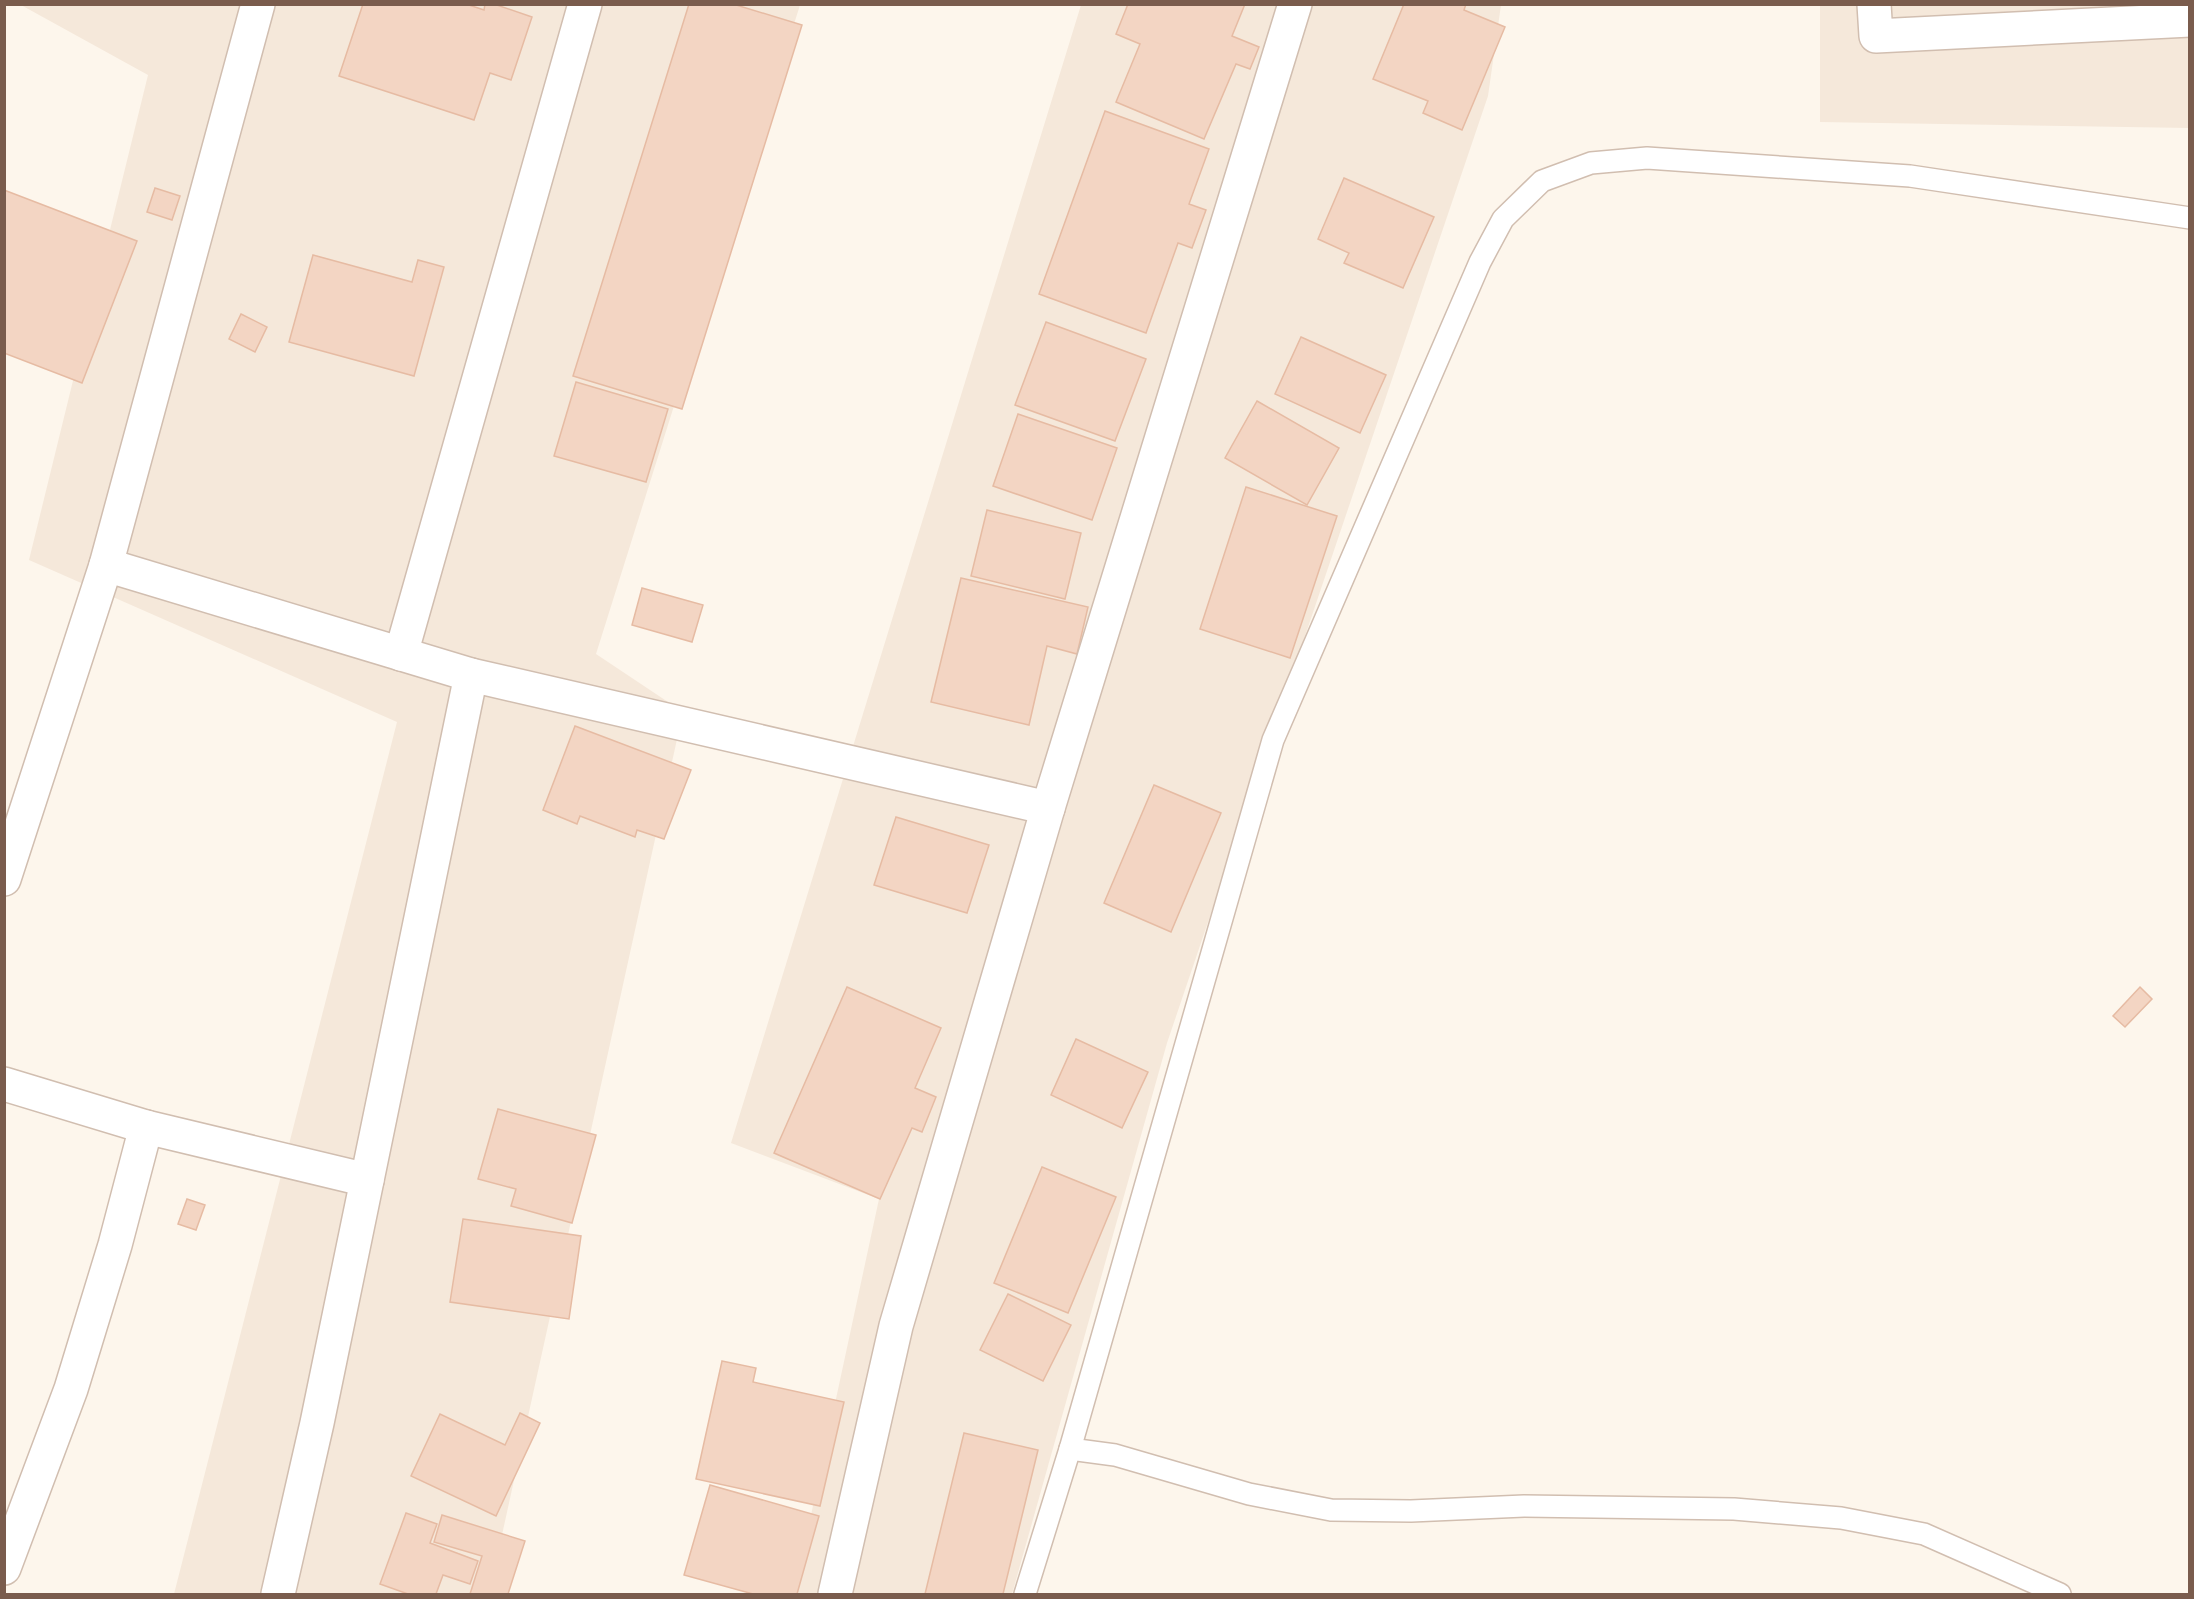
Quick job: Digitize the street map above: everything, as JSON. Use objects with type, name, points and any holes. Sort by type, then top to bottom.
[{"type":"street","points":[[4,879],[106,565],[258,4]]},
{"type":"street","points":[[401,654],[585,4]]},
{"type":"street","points":[[835,1594],[896,1326],[1048,808],[1295,4]]},
{"type":"street","points":[[1874,4],[1876,36],[2190,20]]},
{"type":"street","points":[[106,565],[471,675],[1048,808]]},
{"type":"street","points":[[278,1594],[367,1180],[471,675]]},
{"type":"street","points":[[4,1084],[146,1127],[367,1180]]},
{"type":"street","points":[[4,1568],[71,1389],[115,1245],[146,1127]]},
{"type":"lane","points":[[1025,1594],[1070,1449],[1273,740],[1480,262],[1503,219],[1542,181],[1591,163],[1647,158],[1910,176],[2190,218]]},
{"type":"lane","points":[[1070,1449],[1115,1455],[1249,1494],[1330,1510],[1411,1511],[1524,1506],[1734,1509],[1841,1518],[1924,1534],[2060,1594]]},
{"type":"shaded area","points":[[21,5],[800,5],[596,654],[683,712],[489,1594],[174,1594],[397,722],[29,560],[148,75]]},
{"type":"shaded area","points":[[1081,5],[1501,5],[1488,96],[1167,1043],[1012,1594],[794,1594],[879,1199],[731,1143]]},
{"type":"shaded area","points":[[1820,5],[2189,5],[2189,128],[1820,122]]},
{"type":"building","points":[[363,4],[466,4],[484,10],[485,4],[494,4],[532,17],[511,80],[490,73],[474,120],[339,76]]},
{"type":"building","points":[[689,4],[733,4],[802,25],[682,409],[573,376]]},
{"type":"building","points":[[1128,4],[1245,4],[1232,36],[1259,47],[1250,69],[1236,64],[1204,139],[1116,102],[1140,44],[1116,34]]},
{"type":"building","points":[[1404,4],[1466,4],[1464,10],[1505,27],[1462,130],[1423,113],[1428,101],[1373,79]]},
{"type":"building","points":[[1105,111],[1209,149],[1189,204],[1206,210],[1192,248],[1178,243],[1146,333],[1039,294]]},
{"type":"building","points":[[1344,178],[1434,217],[1403,288],[1344,263],[1349,253],[1318,239]]},
{"type":"building","points":[[155,188],[180,196],[172,220],[147,212]]},
{"type":"building","points":[[4,190],[137,241],[82,383],[4,353]]},
{"type":"building","points":[[313,255],[412,282],[418,260],[444,267],[414,376],[289,342]]},
{"type":"building","points":[[241,314],[267,327],[255,352],[229,339]]},
{"type":"building","points":[[1046,322],[1146,359],[1115,441],[1015,405]]},
{"type":"building","points":[[1301,337],[1386,375],[1360,433],[1275,394]]},
{"type":"building","points":[[576,382],[668,409],[646,482],[554,456]]},
{"type":"building","points":[[1257,401],[1339,448],[1307,505],[1225,458]]},
{"type":"building","points":[[1018,414],[1117,448],[1092,520],[993,486]]},
{"type":"building","points":[[1246,487],[1337,516],[1290,658],[1200,629]]},
{"type":"building","points":[[987,510],[1081,533],[1065,599],[971,576]]},
{"type":"building","points":[[961,578],[1088,607],[1077,654],[1047,646],[1029,725],[931,702]]},
{"type":"building","points":[[642,588],[703,605],[692,642],[632,625]]},
{"type":"building","points":[[575,726],[691,770],[664,839],[637,830],[635,837],[580,816],[577,824],[543,810]]},
{"type":"building","points":[[1154,785],[1221,813],[1171,932],[1104,903]]},
{"type":"building","points":[[896,817],[989,845],[967,913],[874,885]]},
{"type":"building","points":[[847,987],[941,1028],[915,1088],[936,1097],[922,1132],[912,1128],[880,1199],[774,1153]]},
{"type":"building","points":[[2140,987],[2152,999],[2125,1027],[2113,1016]]},
{"type":"building","points":[[1076,1039],[1148,1072],[1122,1128],[1051,1095]]},
{"type":"building","points":[[498,1109],[596,1135],[572,1223],[511,1206],[516,1189],[478,1179]]},
{"type":"building","points":[[1042,1167],[1116,1197],[1068,1313],[994,1283]]},
{"type":"building","points":[[187,1199],[205,1205],[196,1230],[178,1224]]},
{"type":"building","points":[[463,1219],[581,1236],[569,1319],[450,1302]]},
{"type":"building","points":[[1008,1294],[1071,1325],[1043,1381],[980,1350]]},
{"type":"building","points":[[722,1361],[756,1368],[753,1382],[844,1402],[820,1506],[696,1479]]},
{"type":"building","points":[[520,1413],[540,1423],[496,1516],[411,1476],[440,1414],[505,1445]]},
{"type":"building","points":[[964,1433],[1038,1450],[1003,1594],[925,1594]]},
{"type":"building","points":[[710,1485],[819,1516],[797,1594],[753,1594],[684,1575]]},
{"type":"building","points":[[406,1513],[437,1524],[430,1543],[478,1561],[470,1584],[443,1575],[436,1594],[408,1594],[380,1584]]},
{"type":"building","points":[[442,1515],[525,1541],[508,1594],[470,1594],[482,1556],[434,1542]]}]
